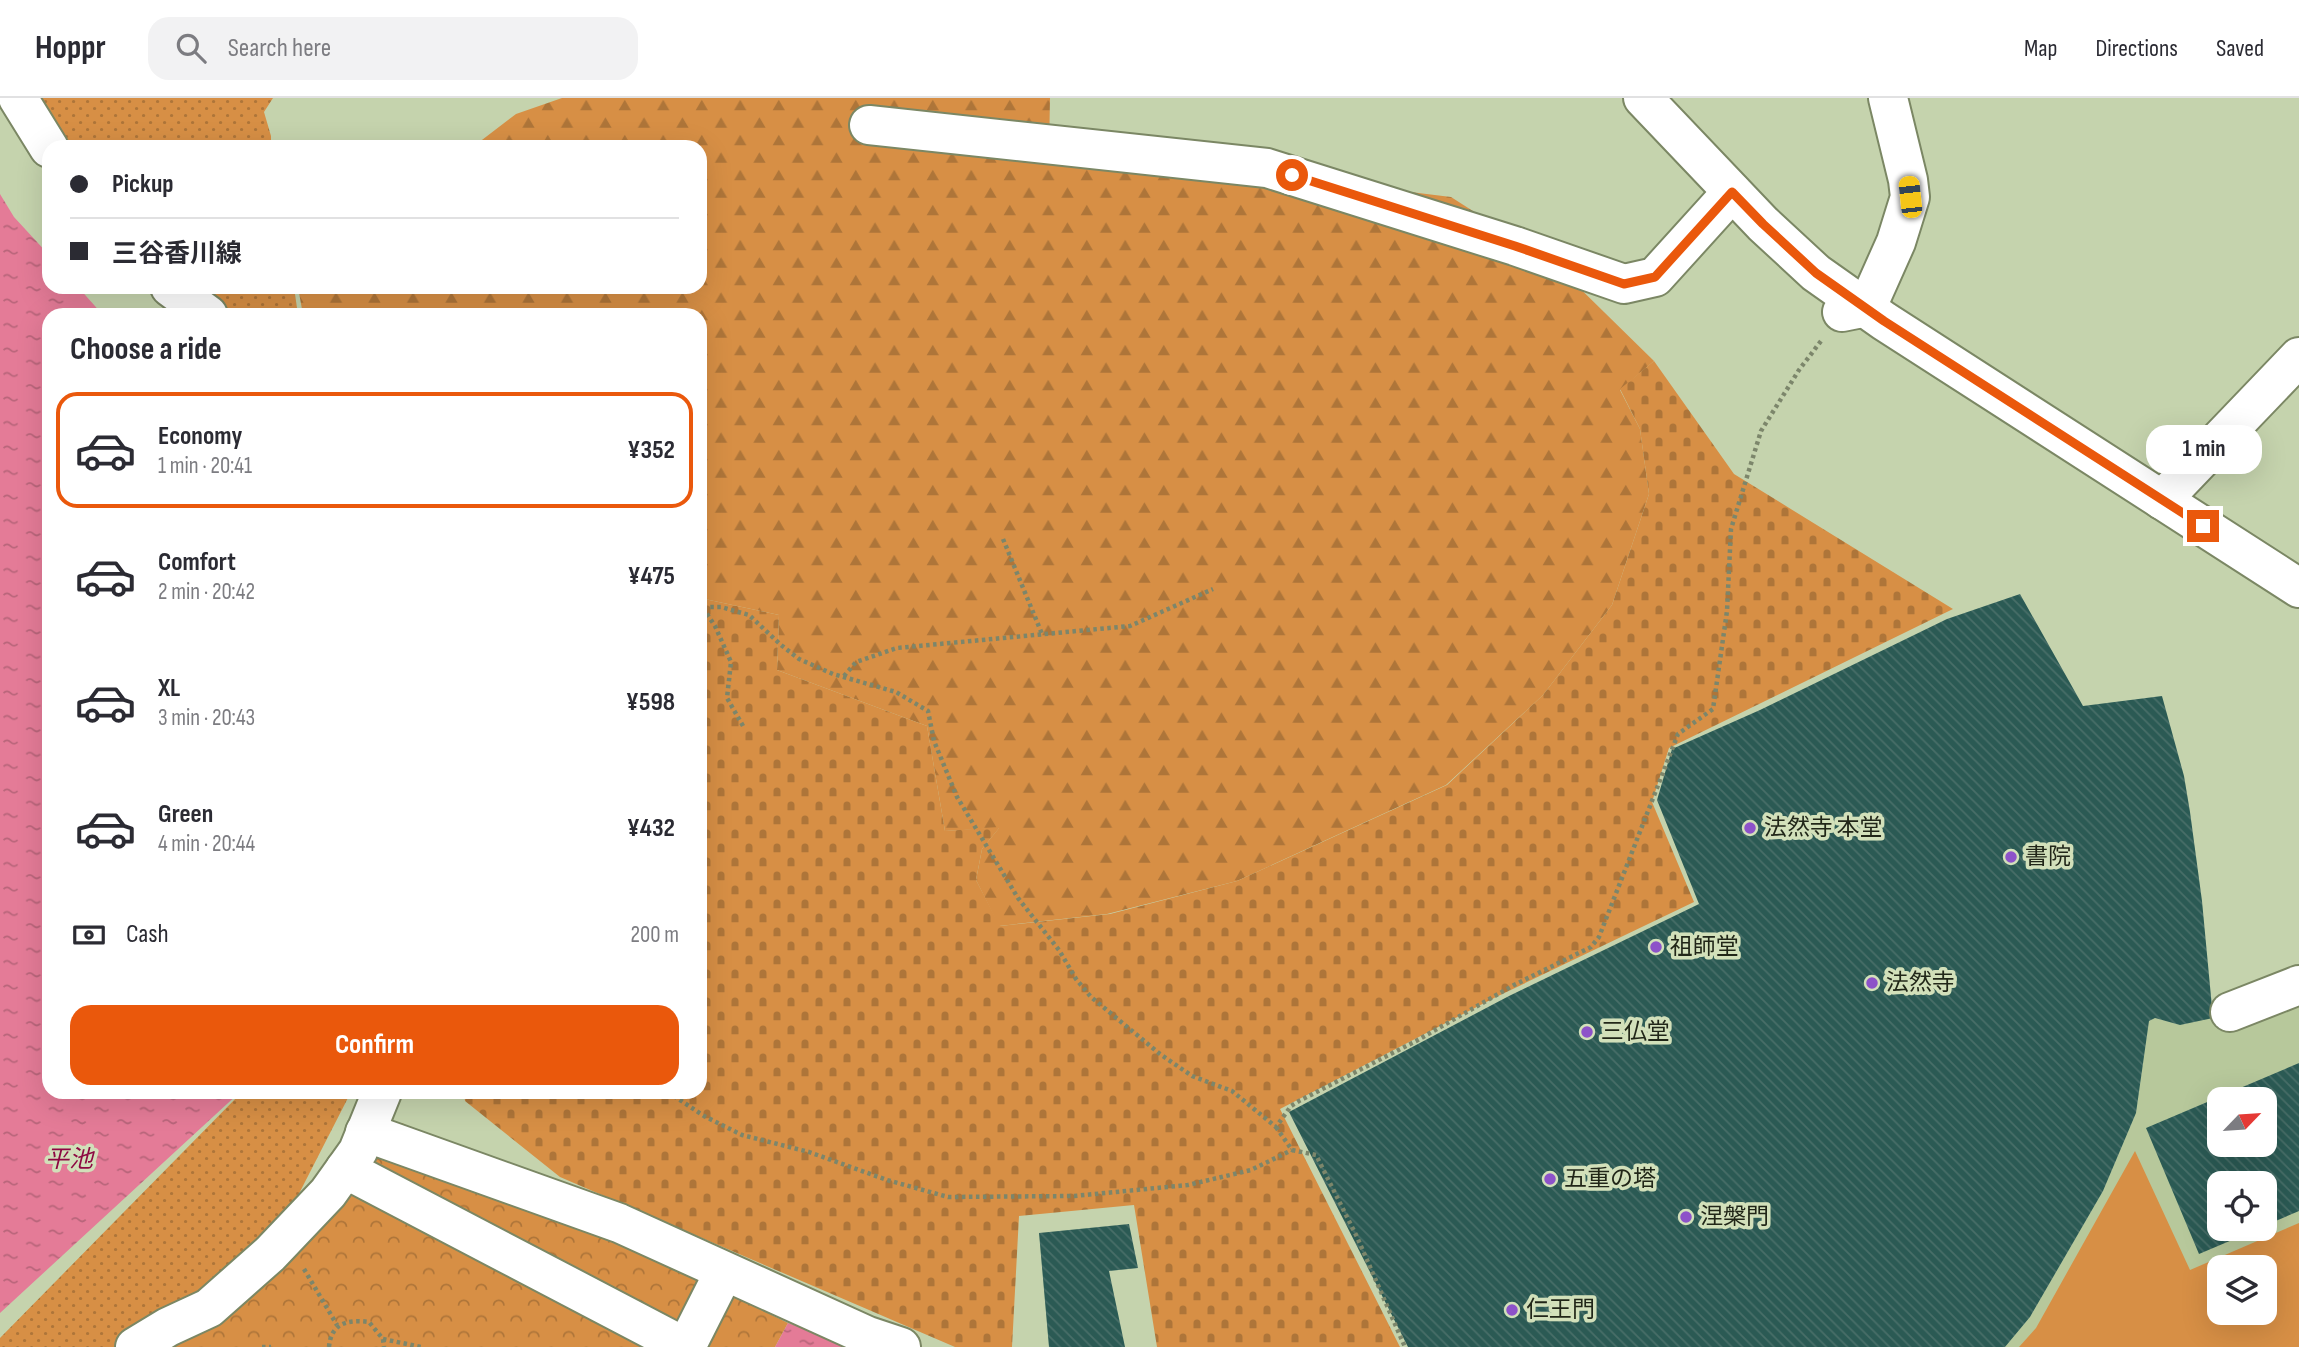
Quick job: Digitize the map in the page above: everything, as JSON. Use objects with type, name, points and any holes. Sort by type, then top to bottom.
[{"type":"street","points":[[18,98],[44,140]]},
{"type":"street","points":[[1643,98],[1763,224],[1854,309],[1884,321],[2162,500],[2294,575]]},
{"type":"street","points":[[1854,309],[1896,242],[1910,197],[1888,98]]},
{"type":"street","points":[[869,125],[1267,167],[1515,246],[1624,284],[1655,277],[1732,192]]},
{"type":"street","points":[[180,294],[198,308]]},
{"type":"street","points":[[2162,500],[2299,357]]},
{"type":"street","points":[[2230,1012],[2299,985]]},
{"type":"street","points":[[135,1347],[168,1327],[209,1308],[286,1238],[328,1193],[358,1151],[379,1099]]},
{"type":"street","points":[[365,1132],[619,1223],[869,1336],[901,1347]]},
{"type":"street","points":[[345,1169],[686,1347],[724,1272]]},
{"type":"path","points":[[1276,1127],[1291,1106],[1298,1101],[1416,1041],[1514,985],[1591,947],[1599,937],[1678,734],[1713,709],[1727,611],[1731,528],[1761,431],[1799,370],[1854,309]]},
{"type":"path","points":[[1003,539],[1042,634]]},
{"type":"path","points":[[844,676],[856,662],[897,648],[1130,626],[1213,589]]},
{"type":"path","points":[[707,607],[721,607],[749,615],[799,659],[833,674],[896,692],[929,711],[934,741],[963,807],[1018,898],[1059,950],[1076,979],[1091,997],[1160,1054],[1192,1076],[1232,1091],[1276,1127],[1292,1150]]},
{"type":"path","points":[[707,613],[731,662],[727,698],[743,726]]},
{"type":"path","points":[[678,1099],[704,1116],[742,1135],[809,1152],[887,1180],[948,1197],[1074,1196],[1188,1185],[1251,1170],[1292,1150],[1316,1156],[1357,1237],[1405,1347]]},
{"type":"path","points":[[286,1238],[337,1325]]},
{"type":"path","points":[[329,1347],[330,1338],[337,1325],[352,1320],[369,1322],[383,1339],[384,1347]]},
{"type":"path","points":[[383,1339],[421,1347]]},
{"type":"path","points":[[261,1347],[271,1347]]},
{"type":"shaded area","points":[[2299,998],[2299,1347],[2005,1347],[2030,1317],[2103,1191],[2136,1113],[2149,1021],[2155,1018],[2180,1025]]},
{"type":"green space","points":[[23,98],[273,98],[264,112],[271,140],[50,140]]},
{"type":"green space","points":[[562,98],[1050,98],[1049,153],[1173,163],[1451,197],[1554,263],[1654,361],[1620,390],[1640,429],[1649,494],[1612,605],[1543,695],[1446,785],[1237,881],[1107,914],[999,926],[976,880],[982,849],[999,828],[945,831],[927,726],[777,670],[779,615],[707,600],[707,308],[302,308],[299,294],[707,294],[707,140],[482,140],[516,114]]},
{"type":"green space","points":[[188,294],[295,294],[297,308],[208,308]]},
{"type":"green space","points":[[1654,361],[1734,474],[1953,609],[1669,748],[1652,802],[1694,902],[1494,998],[1280,1109],[1400,1347],[1157,1347],[1134,1205],[1019,1216],[1012,1347],[955,1347],[560,1177],[465,1101],[707,1099],[707,600],[779,615],[777,670],[927,726],[945,831],[1000,827],[982,849],[976,880],[1000,926],[1110,914],[1237,881],[1447,785],[1543,695],[1612,605],[1649,494],[1640,429],[1620,389]]},
{"type":"green space","points":[[235,1099],[347,1099],[285,1221],[222,1287],[130,1335],[114,1347],[0,1347],[0,1338]]},
{"type":"green space","points":[[402,1123],[515,1190],[788,1323],[775,1347],[155,1347],[286,1258]]},
{"type":"green space","points":[[2135,1151],[2190,1270],[2207,1263],[2207,1325],[2277,1325],[2277,1255],[2225,1255],[2257,1241],[2277,1241],[2277,1232],[2299,1223],[2299,1347],[2019,1347],[2036,1328]]},
{"type":"water","name":"平池","points":[[0,194],[14,217],[42,247],[42,294],[84,294],[97,308],[42,308],[42,1099],[232,1099],[0,1313]]},
{"type":"water","points":[[788,1323],[858,1347],[775,1347]]},
{"type":"building","name":"法然寺","points":[[2020,594],[2083,706],[2162,696],[2184,776],[2190,812],[2213,1018],[2180,1025],[2155,1018],[2149,1021],[2136,1113],[2103,1191],[2030,1317],[2005,1347],[1408,1347],[1289,1112],[1509,996],[1699,904],[1657,800],[1672,749],[1760,710],[1947,619]]},
{"type":"building","points":[[2299,1063],[2299,1211],[2277,1220],[2277,1171],[2207,1171],[2207,1241],[2230,1241],[2199,1254],[2146,1128],[2207,1102],[2207,1157],[2277,1157],[2277,1087],[2243,1087]]},
{"type":"building","points":[[1129,1224],[1138,1268],[1109,1271],[1125,1347],[1049,1347],[1039,1233]]},
{"type":"place","name":"法然寺 本堂","points":[[1750,828]]},
{"type":"place","name":"書院","points":[[2011,857]]},
{"type":"place","name":"祖師堂","points":[[1656,947]]},
{"type":"place","name":"法然寺","points":[[1872,983]]},
{"type":"place","name":"三仏堂","points":[[1587,1032]]},
{"type":"place","name":"五重の塔","points":[[1550,1179]]},
{"type":"place","name":"涅槃門","points":[[1686,1217]]},
{"type":"place","name":"仁王門","points":[[1512,1310]]},
{"type":"route","points":[[1292,175],[1515,246],[1624,284],[1655,277],[1732,192],[1816,273],[1884,321],[2203,526]]}]
